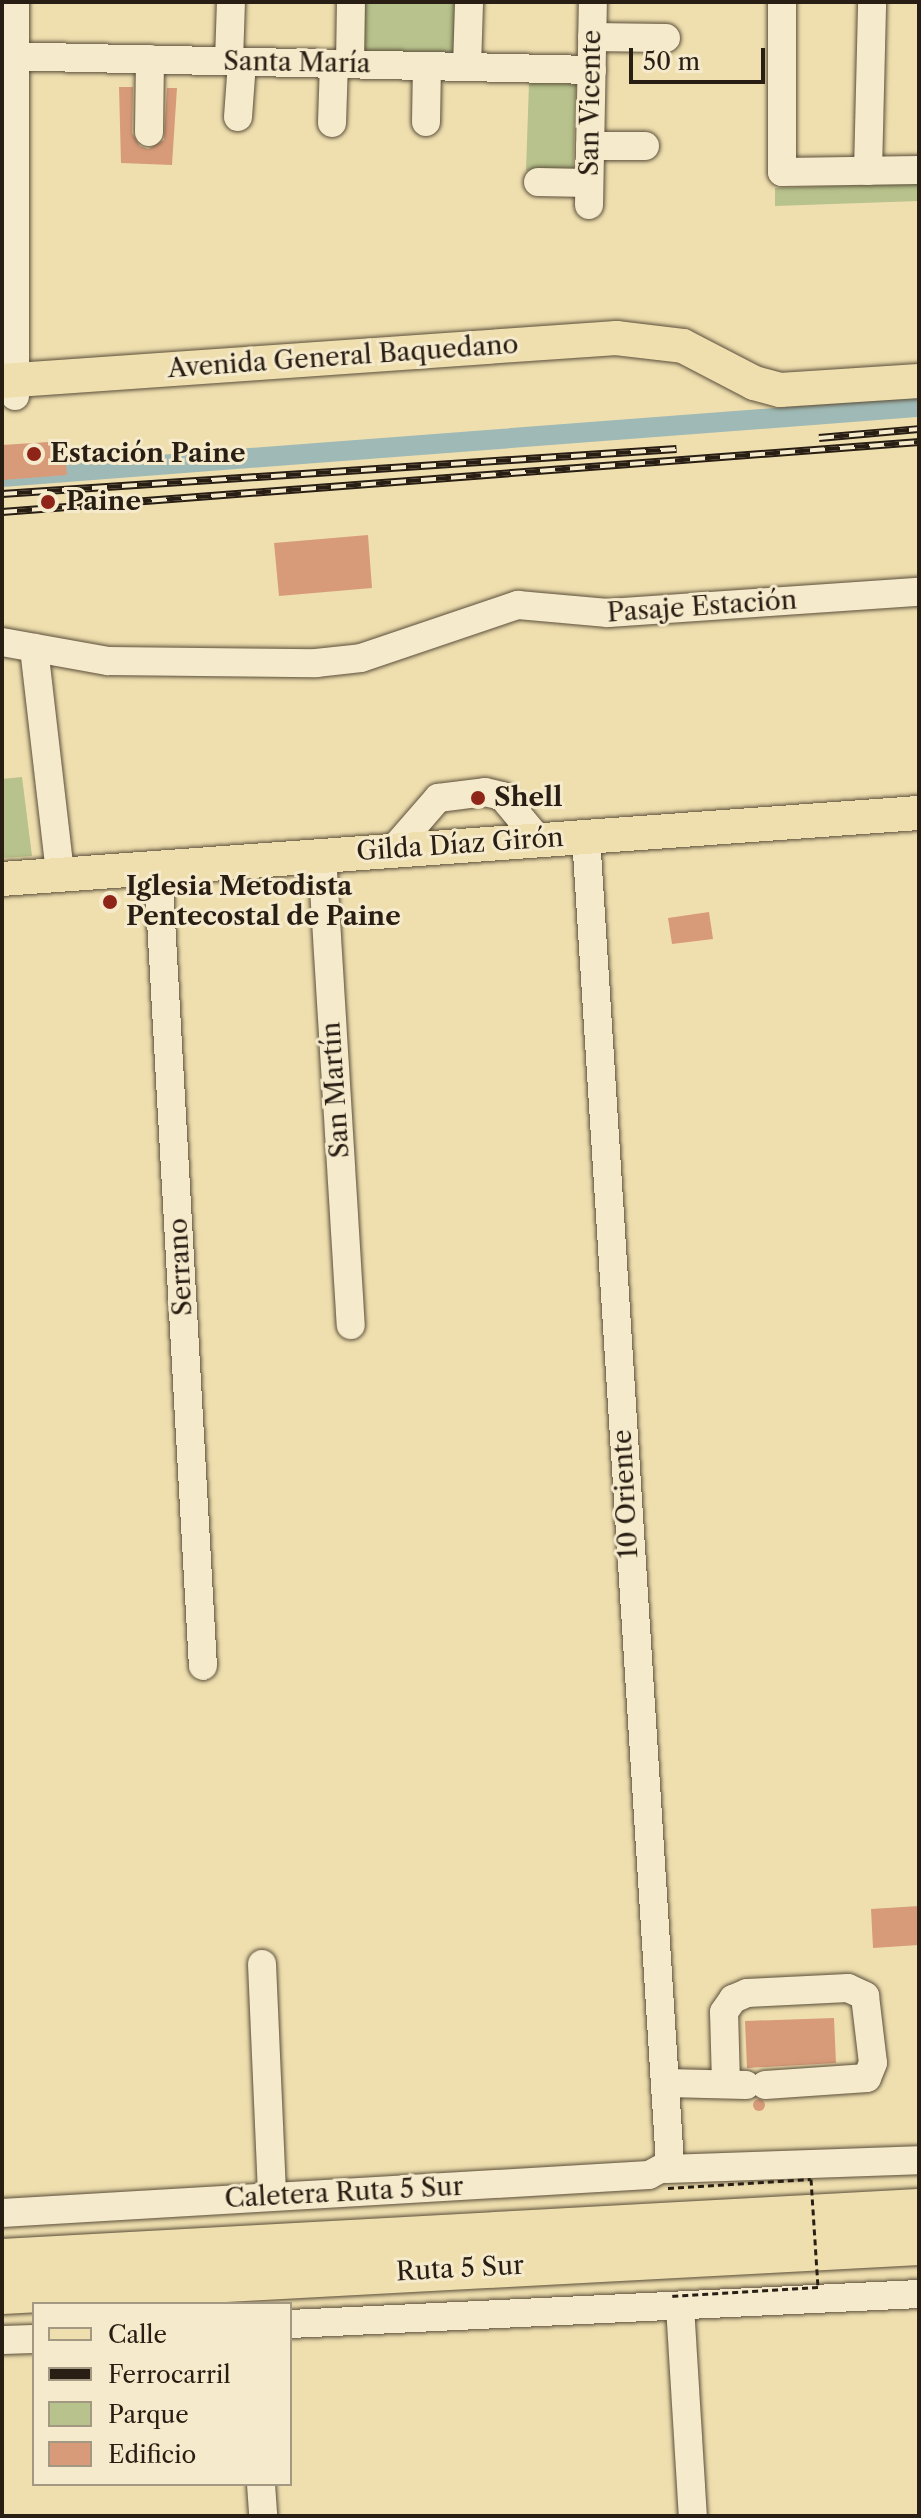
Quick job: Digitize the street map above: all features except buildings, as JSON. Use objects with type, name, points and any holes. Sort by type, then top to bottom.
[{"type":"highway","name":"Ruta 5 Sur","points":[[2,2259],[919,2209]]},
{"type":"highway","name":"Ruta 5 Sur","points":[[2,2294],[675,2287],[919,2245]]},
{"type":"highway","points":[[675,2287],[919,2267]]},
{"type":"main road","name":"Avenida General Baquedano","points":[[8,388],[683,346],[754,383],[780,390],[919,381]]},
{"type":"main road","name":"Gilda Díaz Girón","points":[[2,879],[919,813]]},
{"type":"street","points":[[8,388],[8,56],[15,2]]},
{"type":"street","points":[[231,2],[238,117]]},
{"type":"street","points":[[332,123],[351,2]]},
{"type":"street","points":[[467,67],[469,2]]},
{"type":"street","name":"San Vicente","points":[[538,182],[589,194],[593,2]]},
{"type":"street","points":[[782,2],[782,172],[919,170]]},
{"type":"street","points":[[868,171],[872,2]]},
{"type":"street","points":[[592,37],[666,38]]},
{"type":"street","name":"Santa María","points":[[8,56],[592,70]]},
{"type":"street","points":[[149,132],[150,59]]},
{"type":"street","points":[[426,122],[427,66]]},
{"type":"street","points":[[590,146],[645,146]]},
{"type":"street","name":"Pasaje Estación","points":[[2,642],[123,662],[316,663],[361,658],[487,612],[533,604],[608,613],[919,592]]},
{"type":"street","points":[[34,648],[60,874]]},
{"type":"street","points":[[393,850],[438,798],[485,792],[502,796],[538,839]]},
{"type":"street","name":"10 Oriente","points":[[586,836],[667,2083],[669,2170]]},
{"type":"street","name":"San Martín","points":[[322,855],[351,1325]]},
{"type":"street","name":"Serrano","points":[[158,867],[203,1666]]},
{"type":"street","points":[[262,1964],[272,2196]]},
{"type":"street","points":[[667,2083],[748,2084],[867,2078],[873,2063],[865,1996],[848,1988],[747,1993],[733,1999],[724,2012],[748,2084]]},
{"type":"street","name":"Caletera Ruta 5 Sur","points":[[2,2213],[649,2175],[669,2170],[919,2160]]},
{"type":"street","points":[[675,2287],[693,2516]]},
{"type":"street","points":[[292,2324],[675,2287],[919,2294]]},
{"type":"street","points":[[2,2340],[32,2339]]},
{"type":"street","points":[[261,2486],[263,2516]]},
{"type":"path","points":[[669,2170],[811,2179],[818,2287],[675,2287]]},
{"type":"green space","points":[[362,2],[459,2],[461,57],[359,54]]},
{"type":"green space","points":[[529,83],[576,84],[573,173],[526,171]]},
{"type":"green space","points":[[919,183],[919,201],[775,206],[775,188]]},
{"type":"green space","points":[[22,777],[32,856],[2,858],[2,779]]},
{"type":"waterway","points":[[2,477],[919,407]]},
{"type":"railway","points":[[819,438],[919,429]]},
{"type":"railway","points":[[2,512],[919,442]]},
{"type":"railway","points":[[2,494],[676,449]]},
{"type":"place","name":"Estación Paine","points":[[34,454]]},
{"type":"place","name":"Paine","points":[[48,502]]},
{"type":"place","name":"Shell","points":[[478,798]]},
{"type":"place","name":"Iglesia Metodista Pentecostal de Paine","points":[[110,902]]}]
